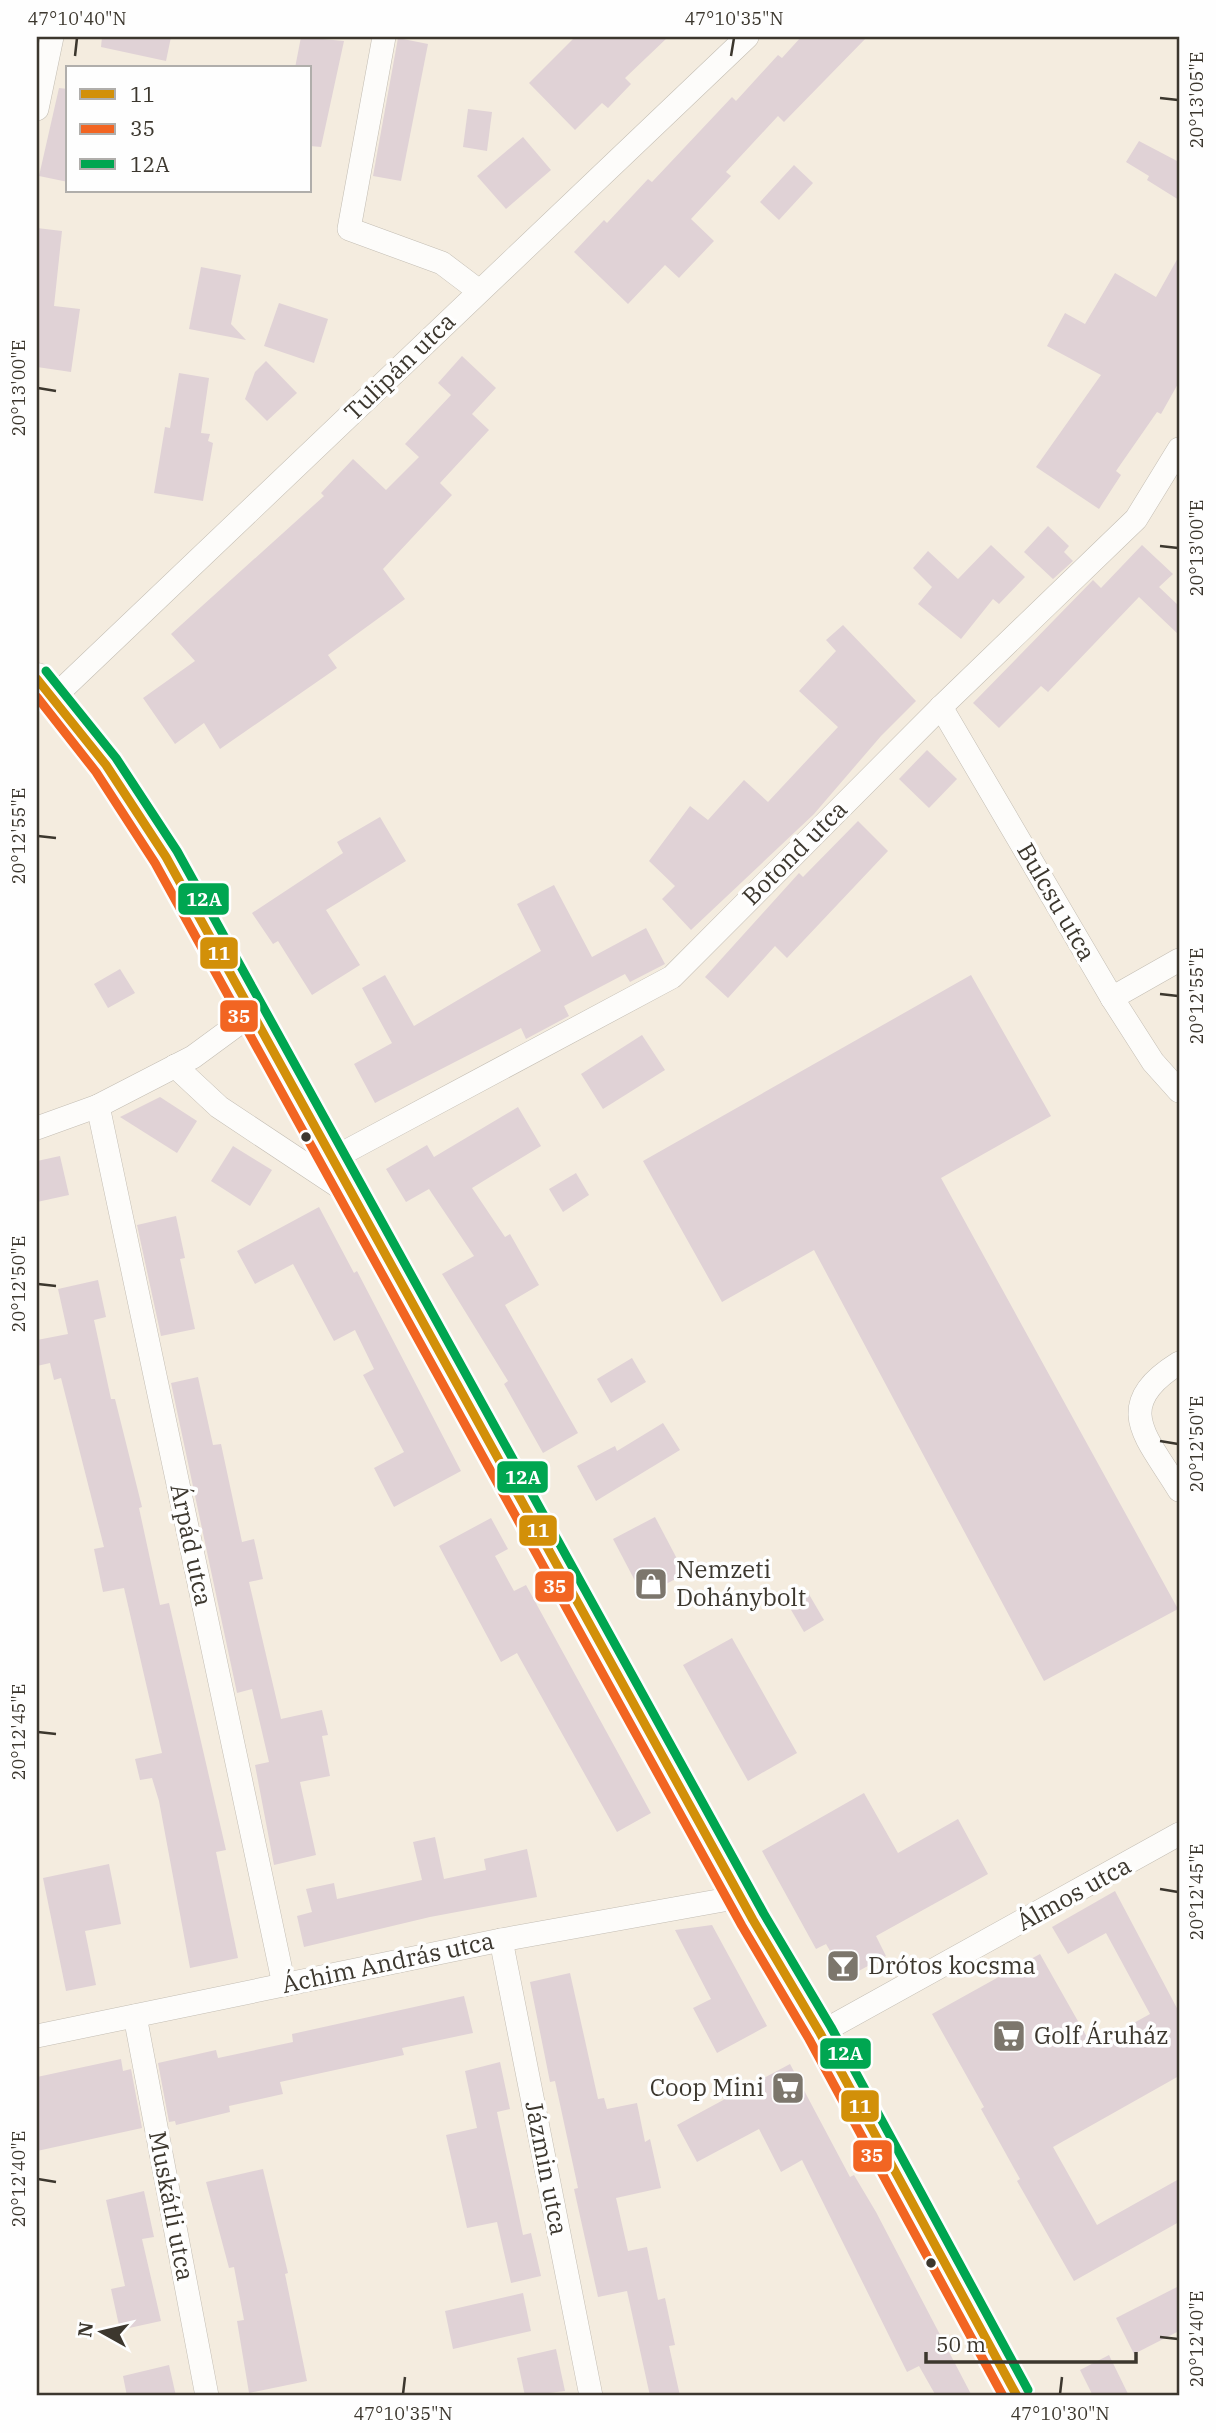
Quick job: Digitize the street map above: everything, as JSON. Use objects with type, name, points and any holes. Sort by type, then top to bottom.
[{"type":"main road","points":[[45,688],[116,774],[166,857],[740,1897],[821,2033],[1017,2396]]},
{"type":"street","points":[[37,109],[52,37]]},
{"type":"street","points":[[384,37],[349,229],[442,264],[479,291]]},
{"type":"street","name":"Tulipán utca","points":[[45,688],[479,291],[747,37]]},
{"type":"street","name":"Botond utca","points":[[332,1159],[673,977],[941,707],[1136,519],[1179,449]]},
{"type":"street","name":"Bulcsu utca","points":[[941,707],[1112,998],[1153,1062],[1179,1091]]},
{"type":"street","points":[[1112,998],[1179,960]]},
{"type":"street","points":[[37,1128],[98,1106],[175,1066],[253,1013]]},
{"type":"street","points":[[175,1066],[219,1107],[354,1197]]},
{"type":"street","name":"Árpád utca","points":[[98,1106],[284,1985]]},
{"type":"street","points":[[1179,1363],[1155,1378],[1140,1400],[1141,1427],[1179,1490]]},
{"type":"street","name":"Álmos utca","points":[[821,2033],[1179,1834]]},
{"type":"street","name":"Áchim András utca","points":[[37,2036],[501,1940],[740,1897]]},
{"type":"street","name":"Jázmin utca","points":[[501,1940],[591,2396]]},
{"type":"street","name":"Muskátli utca","points":[[135,2016],[207,2396]]},
{"type":"building","points":[[102,37],[171,37],[166,61],[101,47]]},
{"type":"building","points":[[301,37],[344,41],[321,147],[312,146],[312,66],[295,66]]},
{"type":"building","points":[[575,37],[668,37],[625,78],[631,84],[608,108],[602,103],[575,130],[529,83]]},
{"type":"building","points":[[801,37],[867,37],[784,122],[778,116],[726,172],[731,176],[691,219],[714,241],[679,278],[665,265],[628,304],[574,252],[604,220],[607,223],[648,179],[652,182],[732,97],[736,101],[778,55],[782,58]]},
{"type":"building","points":[[398,38],[428,44],[401,181],[373,176]]},
{"type":"building","points":[[59,88],[66,89],[66,182],[39,176]]},
{"type":"building","points":[[468,109],[492,112],[487,151],[463,147]]},
{"type":"building","points":[[523,137],[551,170],[506,209],[477,176]]},
{"type":"building","points":[[1139,141],[1179,162],[1179,200],[1147,180],[1149,176],[1126,162]]},
{"type":"building","points":[[794,165],[813,183],[779,220],[760,202]]},
{"type":"building","points":[[37,228],[62,231],[54,306],[80,309],[71,372],[37,367]]},
{"type":"building","points":[[1179,256],[1179,382],[1161,414],[1157,412],[1116,471],[1121,475],[1099,509],[1036,467],[1101,375],[1047,346],[1065,313],[1085,324],[1115,273],[1156,297]]},
{"type":"building","points":[[201,267],[241,275],[231,324],[246,340],[189,329]]},
{"type":"building","points":[[279,303],[328,319],[314,363],[264,346]]},
{"type":"building","points":[[462,356],[496,388],[472,414],[489,430],[440,483],[452,495],[383,569],[405,599],[328,655],[337,668],[220,749],[204,723],[175,744],[143,698],[195,661],[171,634],[324,496],[321,493],[353,459],[386,490],[419,457],[405,444],[451,395],[438,383]]},
{"type":"building","points":[[266,361],[297,393],[267,421],[245,399],[255,372]]},
{"type":"building","points":[[179,373],[209,378],[201,433],[210,434],[208,441],[213,443],[203,501],[154,493],[165,427],[170,428]]},
{"type":"building","points":[[1048,526],[1069,546],[1064,552],[1073,561],[1053,579],[1024,552]]},
{"type":"building","points":[[991,545],[1025,577],[999,604],[993,599],[961,639],[918,604],[932,587],[913,568],[928,551],[958,579]]},
{"type":"building","points":[[1142,545],[1173,574],[1159,587],[1179,606],[1179,635],[1139,597],[1048,692],[1041,686],[999,728],[973,703],[1093,580],[1101,588]]},
{"type":"building","points":[[843,625],[916,701],[881,736],[814,814],[691,930],[662,899],[675,886],[649,861],[690,806],[708,820],[744,780],[768,802],[838,727],[799,691],[836,651],[826,640]]},
{"type":"building","points":[[927,750],[957,779],[929,808],[899,779]]},
{"type":"building","points":[[380,817],[406,861],[326,910],[360,965],[312,995],[278,941],[273,944],[252,913],[343,853],[337,842]]},
{"type":"building","points":[[858,821],[888,851],[787,958],[775,946],[728,998],[705,977],[799,873],[803,877]]},
{"type":"building","points":[[554,885],[592,957],[646,928],[665,964],[630,982],[625,974],[564,1006],[569,1016],[526,1039],[521,1028],[375,1103],[354,1064],[392,1043],[362,988],[385,975],[414,1026],[541,951],[517,904]]},
{"type":"building","points":[[120,969],[135,993],[108,1008],[94,984]]},
{"type":"building","points":[[971,975],[1051,1116],[941,1178],[1178,1609],[1044,1681],[814,1250],[722,1302],[643,1161]]},
{"type":"building","points":[[642,1035],[665,1070],[603,1109],[581,1074]]},
{"type":"building","points":[[160,1097],[197,1121],[177,1153],[120,1117]]},
{"type":"building","points":[[518,1107],[541,1146],[472,1188],[505,1237],[510,1234],[539,1285],[505,1305],[578,1433],[543,1453],[504,1384],[508,1381],[442,1274],[474,1256],[429,1189],[406,1202],[386,1169],[427,1145],[434,1157]]},
{"type":"building","points":[[233,1146],[272,1170],[250,1206],[211,1181]]},
{"type":"building","points":[[60,1156],[69,1195],[37,1202],[37,1161]]},
{"type":"building","points":[[576,1173],[589,1195],[563,1212],[549,1189]]},
{"type":"building","points":[[319,1207],[354,1273],[357,1271],[461,1471],[394,1507],[374,1468],[404,1452],[363,1375],[374,1369],[355,1330],[334,1341],[293,1264],[255,1284],[237,1251]]},
{"type":"building","points":[[176,1216],[185,1258],[180,1259],[195,1329],[161,1336],[137,1225]]},
{"type":"building","points":[[98,1280],[106,1317],[94,1320],[111,1399],[115,1399],[142,1507],[139,1508],[160,1605],[169,1603],[226,1850],[216,1852],[238,1958],[190,1968],[159,1801],[152,1778],[140,1780],[135,1759],[162,1753],[124,1588],[103,1592],[94,1549],[104,1547],[61,1378],[54,1380],[50,1363],[37,1366],[37,1340],[68,1334],[58,1289]]},
{"type":"building","points":[[632,1358],[646,1382],[611,1403],[597,1379]]},
{"type":"building","points":[[198,1377],[213,1445],[221,1444],[242,1542],[254,1539],[263,1579],[249,1582],[281,1719],[322,1710],[328,1735],[322,1736],[330,1776],[300,1782],[316,1855],[274,1865],[255,1765],[269,1762],[252,1689],[237,1693],[171,1383]]},
{"type":"building","points":[[663,1423],[680,1450],[596,1501],[577,1466],[615,1446],[617,1451]]},
{"type":"building","points":[[655,1517],[685,1574],[643,1596],[613,1539]]},
{"type":"building","points":[[491,1518],[508,1549],[495,1556],[514,1591],[526,1585],[651,1813],[617,1832],[517,1653],[501,1662],[439,1546]]},
{"type":"building","points":[[807,1591],[824,1620],[804,1632],[787,1603]]},
{"type":"building","points":[[732,1638],[797,1753],[748,1781],[683,1665]]},
{"type":"building","points":[[864,1793],[898,1853],[958,1819],[988,1874],[876,1936],[886,1956],[846,1978],[826,1944],[816,1949],[762,1851]]},
{"type":"building","points":[[435,1837],[444,1879],[486,1870],[484,1859],[527,1849],[537,1897],[430,1917],[304,1947],[297,1916],[312,1912],[306,1889],[334,1883],[337,1899],[422,1880],[413,1842]]},
{"type":"building","points":[[109,1864],[121,1924],[85,1931],[96,1985],[66,1991],[43,1878]]},
{"type":"building","points":[[1115,1891],[1179,2012],[1179,2076],[1053,2147],[1097,2225],[1179,2179],[1179,2222],[1074,2281],[1017,2181],[1020,2179],[981,2109],[984,2107],[932,2014],[1040,1954],[1092,2046],[1150,2014],[1106,1933],[1068,1954],[1052,1927]]},
{"type":"building","points":[[712,1925],[767,2026],[717,2053],[693,2008],[711,1999],[675,1930]]},
{"type":"building","points":[[570,1973],[598,2099],[604,2098],[607,2109],[637,2103],[645,2142],[650,2139],[661,2188],[616,2198],[628,2251],[647,2247],[658,2300],[665,2298],[675,2345],[669,2346],[680,2396],[650,2396],[627,2291],[598,2297],[574,2189],[578,2188],[555,2081],[550,2082],[530,1982]]},
{"type":"building","points":[[464,1996],[473,2033],[402,2048],[404,2055],[280,2082],[283,2094],[229,2106],[230,2112],[176,2125],[175,2121],[169,2122],[158,2063],[216,2050],[218,2058],[293,2042],[292,2034]]},
{"type":"building","points":[[121,2059],[123,2071],[131,2069],[142,2128],[37,2151],[37,2077]]},
{"type":"building","points":[[500,2062],[510,2109],[497,2112],[523,2235],[531,2233],[541,2276],[511,2283],[497,2222],[467,2228],[446,2135],[477,2128],[465,2071]]},
{"type":"building","points":[[790,2064],[850,2177],[854,2175],[876,2212],[972,2396],[936,2396],[919,2366],[907,2372],[802,2160],[781,2172],[759,2129],[697,2162],[677,2125]]},
{"type":"building","points":[[263,2169],[288,2273],[285,2274],[307,2381],[249,2393],[237,2321],[244,2320],[234,2267],[229,2268],[206,2182]]},
{"type":"building","points":[[144,2191],[154,2237],[142,2239],[161,2321],[120,2330],[111,2289],[125,2286],[106,2200]]},
{"type":"building","points":[[1179,2286],[1179,2331],[1134,2354],[1116,2318]]},
{"type":"building","points":[[523,2293],[531,2331],[453,2349],[445,2311]]},
{"type":"building","points":[[556,2349],[565,2391],[525,2396],[517,2358]]},
{"type":"building","points":[[1109,2355],[1129,2396],[1093,2396],[1080,2370]]},
{"type":"building","points":[[169,2365],[176,2396],[127,2396],[123,2376]]},
{"type":"transit line","name":"12A","points":[[46,671],[116,758],[177,851],[764,1914],[831,2027],[1028,2390]]},
{"type":"transit line","name":"11","points":[[37,679],[106,765],[166,857],[753,1920],[820,2033],[1017,2396]]},
{"type":"transit line","name":"35","points":[[37,697],[96,772],[155,863],[742,1926],[809,2039],[1003,2396]]},
{"type":"place","name":"Nemzeti Dohánybolt","points":[[651,1584]]},
{"type":"place","name":"Drótos kocsma","points":[[843,1966]]},
{"type":"place","name":"Golf Áruház","points":[[1009,2036]]},
{"type":"place","name":"Coop Mini","points":[[788,2088]]}]
